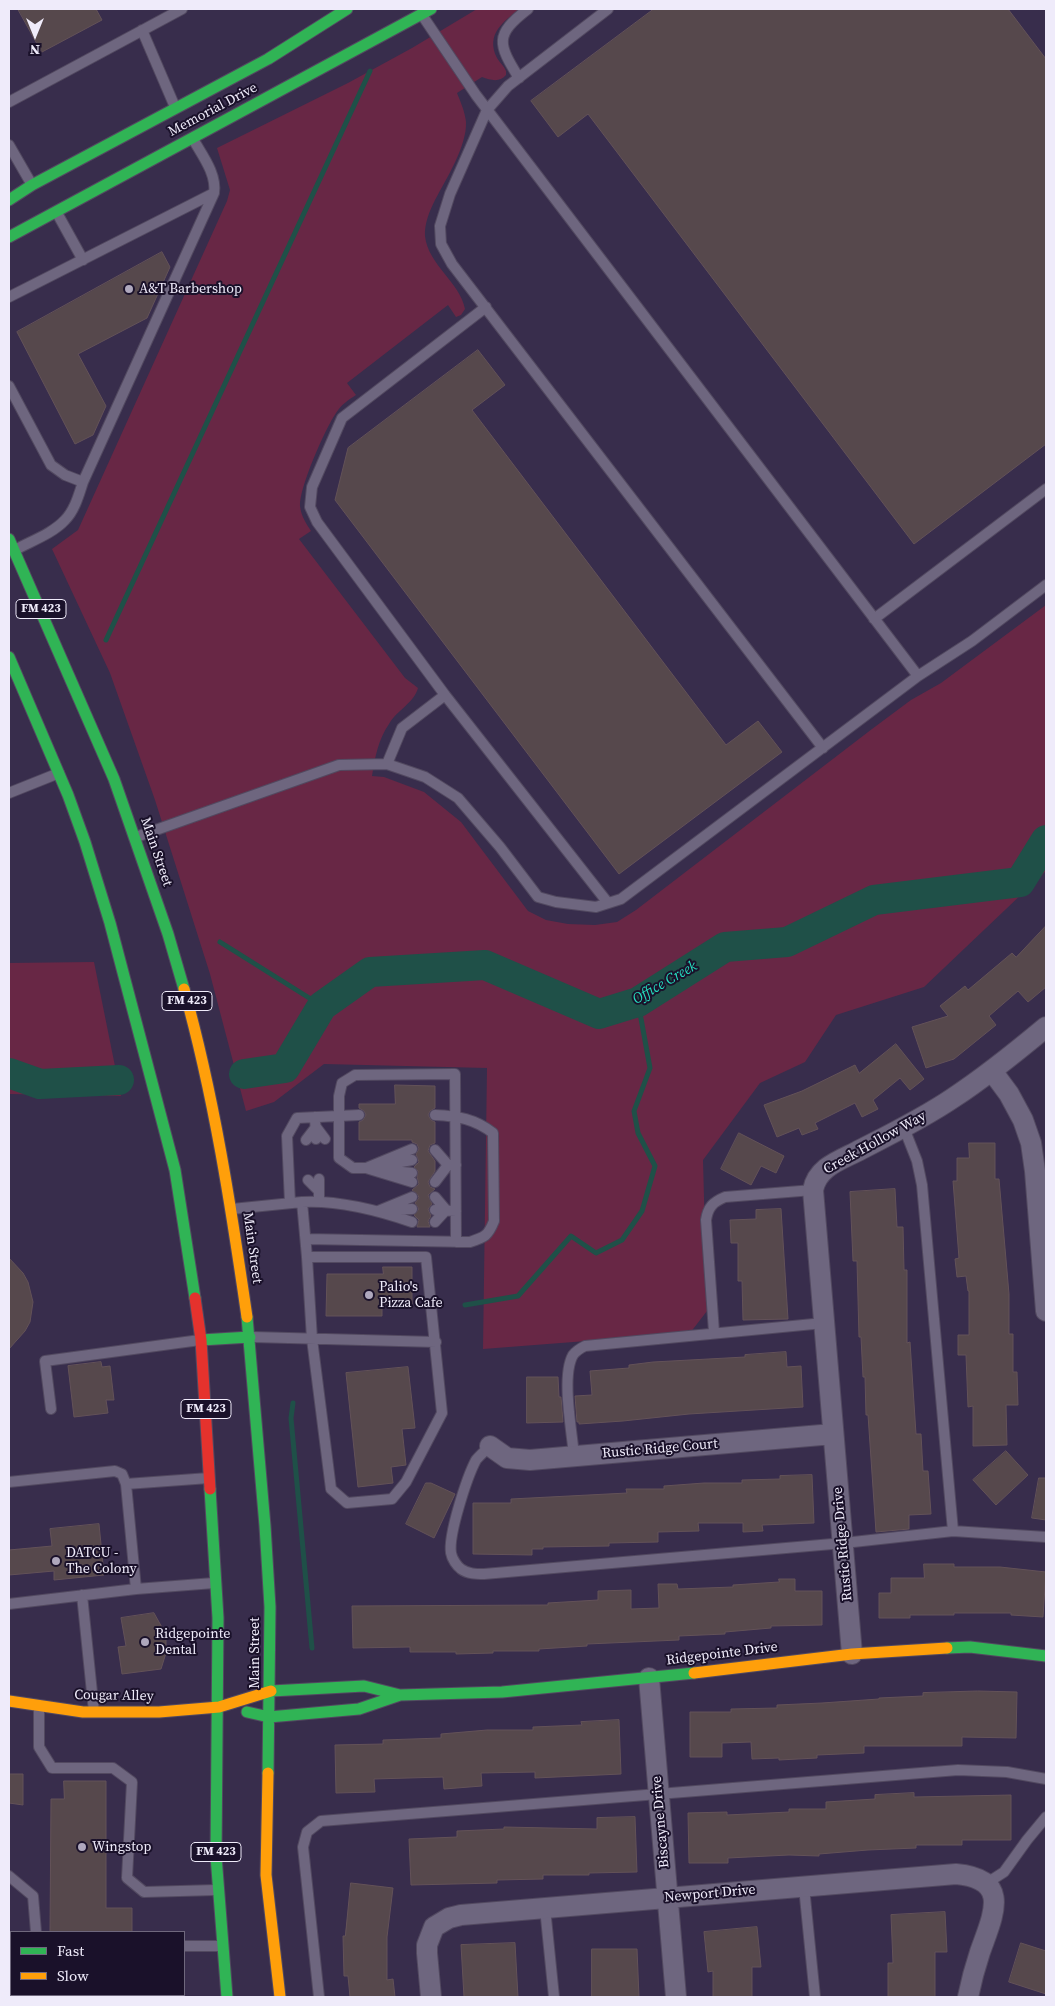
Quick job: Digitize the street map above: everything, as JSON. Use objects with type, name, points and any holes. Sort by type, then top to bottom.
[{"type":"main road","name":"Memorial Drive","points":[[9,200],[32,186],[178,111],[268,59],[348,9]]},
{"type":"main road","name":"Memorial Drive","points":[[9,237],[191,135],[426,11]]},
{"type":"main road","name":"Main Street","points":[[9,540],[114,779],[168,934],[199,1044],[231,1209],[250,1337],[266,1526],[270,1607],[266,1875],[280,1997]]},
{"type":"main road","name":"FM 423","points":[[9,657],[60,773],[85,842],[121,959],[175,1170],[202,1340],[217,1583],[219,1707],[215,1809],[217,1890],[227,1997]]},
{"type":"main road","points":[[202,1340],[250,1337]]},
{"type":"main road","name":"Ridgepointe Drive","points":[[219,1707],[270,1690],[364,1686],[400,1695],[502,1692],[649,1678],[852,1654],[970,1647],[1046,1656]]},
{"type":"main road","name":"Ridgepointe Drive","points":[[219,1707],[269,1717],[359,1709],[400,1695]]},
{"type":"main road","name":"Cougar Alley","points":[[9,1701],[40,1707],[94,1712],[158,1712],[219,1707]]},
{"type":"street","name":"Creek Hollow Way","points":[[833,1434],[813,1190],[814,1181],[821,1172],[834,1163],[904,1128],[951,1099],[992,1071],[1046,1027]]},
{"type":"street","points":[[992,1071],[1009,1094],[1023,1120],[1031,1143],[1035,1170],[1046,1311]]},
{"type":"street","name":"Rustic Ridge Court","points":[[490,1446],[507,1458],[530,1460],[833,1434]]},
{"type":"street","name":"Rustic Ridge Drive","points":[[833,1434],[844,1543],[852,1654]]},
{"type":"street","name":"Biscayne Drive","points":[[649,1678],[676,1997]]},
{"type":"street","name":"Newport Drive","points":[[431,1997],[426,1953],[428,1939],[434,1927],[449,1918],[461,1915],[956,1874],[974,1875],[987,1883]]},
{"type":"street","points":[[968,1997],[974,1970],[994,1908],[993,1894],[987,1883]]},
{"type":"lane","points":[[9,102],[182,9]]},
{"type":"lane","points":[[518,78],[504,54],[502,37],[510,22],[528,9]]},
{"type":"lane","points":[[608,9],[508,86],[487,110],[450,194],[440,226],[441,244],[452,264],[823,748]]},
{"type":"lane","points":[[426,11],[487,110],[918,676]]},
{"type":"lane","points":[[142,30],[178,111]]},
{"type":"lane","points":[[14,550],[56,528],[66,519],[75,505],[83,482],[214,193],[215,187],[212,174],[191,135]]},
{"type":"lane","points":[[9,144],[32,186]]},
{"type":"lane","points":[[9,297],[214,193]]},
{"type":"lane","points":[[56,211],[83,260]]},
{"type":"lane","points":[[486,307],[342,418],[312,488],[310,507],[317,522],[444,695],[608,903]]},
{"type":"lane","points":[[9,386],[51,465],[65,475],[83,482]]},
{"type":"lane","points":[[874,619],[1046,488]]},
{"type":"lane","points":[[135,837],[339,766],[387,764],[425,777],[458,798],[500,847],[538,897],[556,902],[596,908],[622,899],[918,676],[972,641],[1046,585]]},
{"type":"lane","points":[[387,764],[402,728],[444,695]]},
{"type":"lane","points":[[9,793],[60,773]]},
{"type":"lane","points":[[412,1160],[366,1168],[352,1168],[338,1158],[339,1096],[342,1083],[355,1075],[456,1074],[456,1116],[451,1211],[456,1242]]},
{"type":"lane","points":[[290,1203],[287,1136],[297,1118],[315,1122],[339,1116],[359,1115]]},
{"type":"lane","points":[[306,1239],[470,1242],[482,1238],[489,1233],[494,1221],[493,1133],[481,1124],[456,1116],[435,1115]]},
{"type":"lane","points":[[315,1122],[316,1139],[315,1122]]},
{"type":"lane","points":[[904,1128],[917,1161],[922,1186],[953,1530]]},
{"type":"lane","points":[[366,1168],[412,1149]]},
{"type":"lane","points":[[435,1155],[452,1165]]},
{"type":"lane","points":[[435,1178],[452,1165]]},
{"type":"lane","points":[[366,1168],[412,1177]]},
{"type":"lane","points":[[319,1196],[318,1179],[319,1196]]},
{"type":"lane","points":[[714,1332],[706,1220],[710,1206],[716,1200],[725,1197],[813,1190]]},
{"type":"lane","points":[[231,1209],[302,1202],[319,1196],[412,1222]]},
{"type":"lane","points":[[378,1211],[412,1197]]},
{"type":"lane","points":[[435,1197],[451,1211]]},
{"type":"lane","points":[[302,1202],[312,1339],[331,1489],[347,1504],[392,1499],[406,1482],[442,1413],[426,1257],[307,1257]]},
{"type":"lane","points":[[378,1211],[412,1209]]},
{"type":"lane","points":[[435,1210],[451,1211]]},
{"type":"lane","points":[[435,1222],[451,1211]]},
{"type":"lane","points":[[574,1456],[568,1368],[573,1355],[585,1346],[714,1332],[824,1323]]},
{"type":"lane","points":[[250,1337],[436,1342]]},
{"type":"lane","points":[[51,1409],[45,1361],[202,1340]]},
{"type":"lane","points":[[490,1446],[477,1458],[470,1474],[452,1537],[451,1553],[456,1563],[462,1570],[471,1573],[484,1574],[844,1543],[953,1530],[1046,1537]]},
{"type":"lane","points":[[9,1482],[115,1471],[122,1474],[126,1484],[136,1589]]},
{"type":"lane","points":[[126,1484],[210,1478]]},
{"type":"lane","points":[[9,1604],[136,1589],[217,1583]]},
{"type":"lane","points":[[82,1595],[94,1712]]},
{"type":"lane","points":[[40,1707],[39,1747],[52,1768],[113,1768],[132,1782],[128,1878],[144,1892],[217,1890]]},
{"type":"lane","points":[[319,1997],[303,1847],[308,1832],[322,1821],[958,1770],[1007,1772],[1046,1779]]},
{"type":"lane","points":[[987,1883],[1004,1872],[1046,1817]]},
{"type":"lane","points":[[9,1876],[33,1896],[36,1931]]},
{"type":"lane","points":[[804,1887],[815,1997]]},
{"type":"lane","points":[[545,1908],[554,1997]]},
{"type":"lane","points":[[185,1946],[222,1946]]},
{"type":"shaded area","points":[[477,9],[520,9],[498,29],[493,42],[497,58],[505,69],[506,75],[498,80],[482,77],[457,93],[466,122],[463,141],[460,152],[431,208],[425,231],[427,246],[432,256],[457,290],[465,309],[461,315],[456,317],[448,305],[347,383],[356,395],[340,408],[331,421],[314,459],[301,497],[301,513],[311,531],[299,539],[405,678],[418,688],[413,698],[392,719],[385,730],[377,749],[372,776],[384,777],[424,792],[461,822],[528,911],[546,920],[568,924],[595,925],[617,922],[636,910],[911,700],[941,683],[1046,605],[1046,871],[924,987],[836,1015],[805,1062],[760,1083],[703,1160],[707,1311],[690,1333],[483,1349],[487,1068],[324,1064],[274,1102],[246,1111],[210,974],[155,800],[110,673],[52,549],[78,530],[227,201],[230,190],[217,148],[348,83]]},
{"type":"shaded area","points":[[94,962],[121,1096],[9,1094],[9,963]]},
{"type":"building","points":[[18,9],[96,9],[102,20],[42,52]]},
{"type":"building","points":[[654,9],[1008,9],[1046,59],[1046,444],[914,544],[588,114],[558,137],[531,101]]},
{"type":"building","points":[[162,252],[170,267],[147,318],[78,354],[106,406],[93,435],[75,444],[17,332]]},
{"type":"building","points":[[478,350],[505,385],[472,410],[726,745],[758,721],[782,752],[619,874],[335,500],[348,448]]},
{"type":"building","points":[[1046,926],[1046,987],[1028,1002],[1018,991],[989,1016],[996,1025],[954,1059],[926,1068],[912,1027],[948,1016],[940,1006],[965,986],[968,990],[1012,953],[1016,957]]},
{"type":"building","points":[[896,1044],[924,1079],[910,1090],[900,1078],[873,1100],[878,1109],[862,1117],[855,1103],[815,1123],[818,1129],[802,1135],[799,1128],[777,1137],[764,1105],[802,1091],[855,1065],[859,1073]]},
{"type":"building","points":[[395,1085],[435,1086],[435,1108],[428,1115],[435,1122],[435,1143],[430,1145],[428,1151],[435,1161],[435,1171],[428,1182],[430,1187],[435,1189],[428,1195],[432,1204],[428,1209],[431,1216],[428,1221],[430,1227],[417,1227],[419,1220],[414,1215],[419,1209],[415,1203],[419,1198],[418,1195],[412,1190],[419,1184],[418,1171],[414,1167],[419,1162],[416,1154],[419,1149],[417,1144],[412,1142],[412,1140],[359,1140],[359,1122],[366,1115],[359,1108],[359,1104],[395,1104]]},
{"type":"building","points":[[739,1133],[784,1156],[776,1173],[761,1166],[751,1185],[721,1169]]},
{"type":"building","points":[[969,1143],[995,1143],[995,1179],[999,1179],[1009,1294],[1009,1334],[1013,1334],[1013,1372],[1017,1372],[1018,1405],[1006,1405],[1007,1445],[973,1446],[973,1406],[968,1407],[966,1355],[958,1355],[958,1335],[969,1335],[969,1291],[966,1276],[957,1277],[955,1259],[959,1258],[953,1181],[957,1181],[957,1158],[969,1158]]},
{"type":"building","points":[[895,1189],[897,1227],[903,1227],[904,1270],[907,1270],[907,1343],[910,1342],[916,1434],[921,1434],[923,1471],[928,1471],[931,1514],[909,1515],[909,1529],[876,1532],[868,1415],[866,1415],[865,1377],[863,1377],[861,1337],[859,1337],[857,1261],[853,1261],[850,1192]]},
{"type":"building","points":[[781,1209],[788,1319],[743,1320],[742,1281],[738,1281],[738,1243],[731,1243],[730,1220],[756,1219],[756,1210]]},
{"type":"building","points":[[9,1258],[23,1273],[28,1282],[33,1302],[30,1322],[25,1331],[9,1349]]},
{"type":"building","points":[[383,1267],[412,1267],[412,1304],[382,1304],[382,1316],[326,1316],[327,1274],[383,1274]]},
{"type":"building","points":[[786,1352],[787,1367],[801,1366],[803,1407],[689,1414],[579,1424],[577,1422],[575,1396],[592,1395],[590,1371],[629,1368],[629,1365],[653,1362],[745,1357],[745,1355]]},
{"type":"building","points":[[101,1362],[102,1367],[110,1366],[114,1400],[106,1400],[108,1413],[74,1417],[68,1366]]},
{"type":"building","points":[[408,1367],[415,1428],[402,1429],[406,1465],[391,1467],[393,1483],[358,1487],[346,1373]]},
{"type":"building","points":[[527,1377],[558,1377],[563,1422],[527,1423]]},
{"type":"building","points":[[1006,1451],[1028,1475],[996,1505],[973,1480]]},
{"type":"building","points":[[812,1475],[814,1523],[762,1525],[763,1531],[743,1532],[743,1523],[698,1523],[699,1531],[658,1532],[658,1542],[609,1543],[609,1546],[543,1547],[543,1549],[532,1549],[532,1555],[473,1554],[473,1503],[511,1503],[511,1499],[627,1493],[626,1489],[664,1489],[664,1486],[742,1483],[742,1480],[780,1479],[780,1476]]},
{"type":"building","points":[[1039,1478],[1046,1478],[1046,1520],[1032,1518]]},
{"type":"building","points":[[426,1483],[431,1483],[455,1494],[434,1538],[406,1524]]},
{"type":"building","name":"DATCU - The Colony","points":[[99,1524],[104,1575],[54,1580],[54,1571],[9,1575],[9,1550],[52,1546],[50,1529]]},
{"type":"building","points":[[924,1564],[954,1564],[954,1567],[1000,1567],[1046,1572],[1043,1617],[1011,1615],[1011,1613],[954,1613],[954,1615],[910,1615],[910,1618],[879,1618],[879,1593],[891,1593],[891,1578],[924,1578]]},
{"type":"building","points":[[779,1579],[795,1579],[795,1591],[822,1591],[822,1625],[771,1626],[771,1628],[725,1632],[725,1634],[679,1636],[679,1640],[587,1644],[587,1646],[539,1649],[539,1651],[493,1651],[493,1653],[456,1654],[456,1652],[410,1652],[410,1647],[353,1648],[352,1606],[548,1605],[548,1603],[598,1600],[598,1591],[631,1590],[631,1609],[659,1608],[658,1584],[677,1584],[678,1589],[733,1587],[733,1585],[779,1582]]},
{"type":"building","name":"Ridgepointe Dental","points":[[154,1613],[164,1631],[166,1639],[166,1653],[161,1669],[122,1674],[118,1647],[126,1646],[121,1618]]},
{"type":"building","points":[[1017,1692],[1016,1738],[962,1737],[962,1746],[864,1746],[864,1753],[817,1755],[817,1758],[779,1760],[779,1758],[752,1759],[751,1742],[722,1743],[722,1757],[690,1757],[690,1712],[731,1712],[731,1709],[777,1708],[777,1705],[923,1696],[923,1693]]},
{"type":"building","points":[[619,1720],[621,1774],[535,1778],[535,1772],[481,1773],[482,1786],[444,1789],[443,1777],[374,1779],[375,1792],[336,1793],[335,1745],[383,1744],[383,1740],[441,1738],[441,1734],[487,1730],[533,1730],[533,1727],[582,1725],[581,1722]]},
{"type":"building","points":[[9,1774],[23,1774],[23,1805],[9,1803]]},
{"type":"building","points":[[64,1781],[106,1781],[106,1908],[132,1908],[132,1931],[50,1931],[51,1799],[64,1799]]},
{"type":"building","points":[[914,1793],[914,1797],[1011,1795],[1011,1840],[962,1840],[962,1845],[916,1845],[916,1848],[819,1854],[819,1856],[789,1855],[728,1858],[728,1863],[689,1863],[688,1813],[727,1812],[727,1815],[789,1812],[789,1809],[826,1809],[826,1802],[875,1799],[875,1795]]},
{"type":"building","points":[[635,1817],[637,1872],[543,1875],[543,1879],[497,1880],[497,1883],[411,1885],[409,1839],[457,1837],[457,1831],[504,1829],[504,1827],[597,1829],[597,1818]]},
{"type":"building","points":[[351,1883],[393,1888],[387,1937],[387,1980],[393,1979],[395,1997],[350,1997],[348,1976],[344,1976],[343,1936],[345,1936]]},
{"type":"building","points":[[945,1912],[947,1952],[935,1952],[935,1997],[888,1997],[888,1963],[893,1963],[891,1915]]},
{"type":"building","points":[[757,1927],[761,1967],[752,1967],[752,1997],[713,1997],[713,1971],[708,1972],[704,1932]]},
{"type":"building","points":[[515,1943],[518,1997],[464,1997],[461,1945]]},
{"type":"building","points":[[1021,1943],[1046,1951],[1046,1994],[1009,1982]]},
{"type":"building","points":[[592,1949],[637,1949],[639,1997],[592,1997]]},
{"type":"waterway","points":[[106,640],[370,71]]},
{"type":"waterway","name":"Office Creek","points":[[244,1074],[285,1068],[322,1006],[370,972],[485,965],[599,1014],[638,1002],[725,947],[787,942],[874,900],[1020,882],[1046,840]]},
{"type":"waterway","points":[[220,942],[322,1006]]},
{"type":"waterway","points":[[465,1305],[518,1296],[571,1236],[596,1253],[622,1240],[642,1211],[655,1166],[638,1133],[634,1111],[650,1068],[638,1002]]},
{"type":"waterway","name":"Office Creek","points":[[9,1073],[40,1084],[119,1080]]},
{"type":"waterway","points":[[293,1403],[291,1418],[312,1648]]},
{"type":"traffic: fast","points":[[9,200],[32,185],[268,59],[347,9]]},
{"type":"traffic: fast","points":[[9,237],[431,9]]},
{"type":"traffic: fast","points":[[9,539],[114,779],[168,934],[184,989]]},
{"type":"traffic: fast","points":[[9,657],[68,795],[110,923],[175,1170],[195,1298]]},
{"type":"traffic: fast","points":[[247,1317],[270,1607],[268,1773]]},
{"type":"traffic: fast","points":[[201,1340],[250,1337]]},
{"type":"traffic: fast","points":[[210,1489],[218,1618],[216,1856],[227,1997]]},
{"type":"traffic: fast","points":[[947,1648],[970,1647],[1046,1656]]},
{"type":"traffic: fast","points":[[271,1691],[364,1686],[400,1695],[502,1692],[694,1673]]},
{"type":"traffic: fast","points":[[247,1712],[269,1717],[359,1709],[400,1695]]},
{"type":"traffic: slow","points":[[184,989],[213,1111],[247,1317]]},
{"type":"traffic: slow","points":[[694,1673],[852,1654],[947,1648]]},
{"type":"traffic: slow","points":[[9,1701],[83,1712],[159,1712],[219,1707],[271,1691]]},
{"type":"traffic: slow","points":[[268,1773],[266,1875],[280,1997]]},
{"type":"traffic: jam","points":[[195,1298],[201,1340],[210,1489]]},
{"type":"place","name":"A&T Barbershop","points":[[129,289]]},
{"type":"place","name":"Palio's Pizza Cafe","points":[[369,1295]]},
{"type":"place","name":"DATCU - The Colony","points":[[56,1561]]},
{"type":"place","name":"Ridgepointe Dental","points":[[145,1642]]},
{"type":"place","name":"Wingstop","points":[[82,1847]]}]
